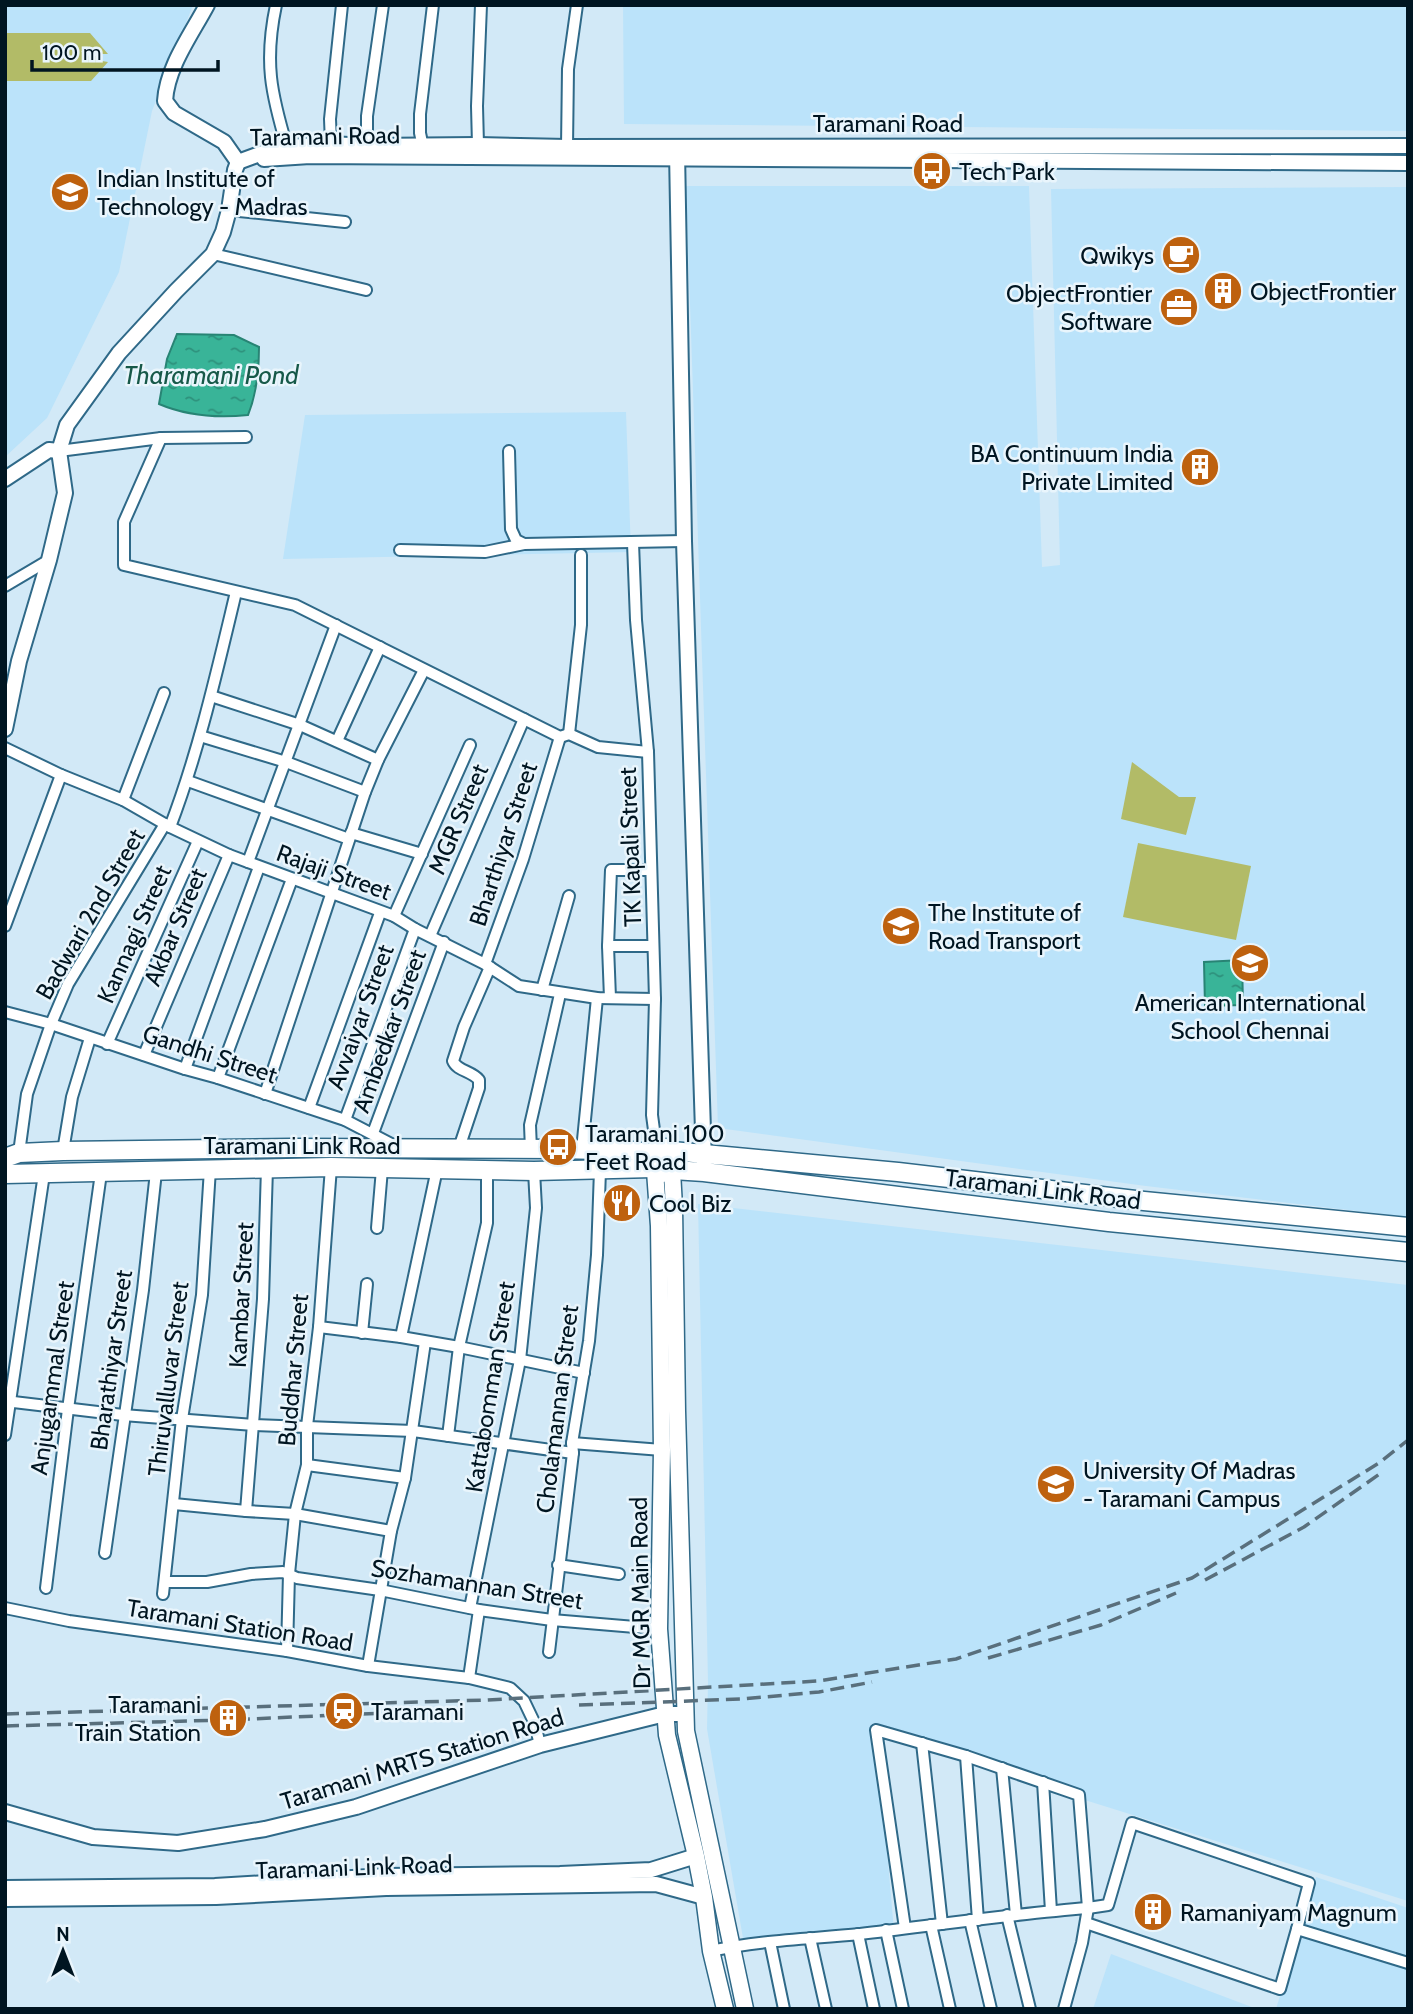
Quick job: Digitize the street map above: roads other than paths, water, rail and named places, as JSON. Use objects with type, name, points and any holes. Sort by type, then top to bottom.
[{"type":"main road","name":"Taramani Link Road","points":[[12,1155],[63,1151],[397,1147],[635,1151],[663,1162],[704,1172],[1109,1222],[1408,1252]]},
{"type":"main road","name":"Taramani Link Road","points":[[5,1174],[331,1167],[600,1170],[663,1162],[705,1153],[1408,1227]]},
{"type":"main road","name":"Dr MGR Main Road","points":[[663,1162],[659,1240],[662,1450],[659,1629],[665,1714],[667,1735],[704,1897],[711,1951],[726,2009]]},
{"type":"main road","name":"Dr MGR Main Road","points":[[663,1162],[674,1207],[677,1438],[686,1731],[745,2009]]},
{"type":"street","points":[[5,729],[19,661],[49,560],[65,493],[59,451],[67,425],[120,353],[213,254],[223,232],[234,170],[238,162],[224,142],[174,113],[165,101],[166,85],[207,5]]},
{"type":"street","points":[[276,5],[269,50],[269,71],[287,147]]},
{"type":"street","points":[[331,144],[330,120],[342,5]]},
{"type":"street","points":[[367,146],[367,116],[383,5]]},
{"type":"street","points":[[423,147],[420,114],[433,5]]},
{"type":"street","points":[[478,145],[481,5]]},
{"type":"street","points":[[567,147],[568,69],[577,5]]},
{"type":"street","name":"Taramani Road","points":[[238,162],[276,148],[331,144],[567,147],[677,153],[1040,160],[1408,163]]},
{"type":"street","name":"Taramani Road","points":[[238,162],[310,156],[1408,146]]},
{"type":"street","points":[[677,153],[684,541],[704,1172]]},
{"type":"street","points":[[229,210],[345,222]]},
{"type":"street","points":[[213,254],[366,290]]},
{"type":"street","points":[[5,479],[49,450],[162,438],[246,437]]},
{"type":"street","points":[[162,438],[124,522],[124,565],[295,605],[524,719],[598,747],[648,752]]},
{"type":"street","points":[[509,452],[511,529],[516,540],[524,544]]},
{"type":"street","points":[[400,550],[485,552],[524,544],[684,541]]},
{"type":"street","name":"TK Kapali Street","points":[[634,543],[636,620],[648,752],[655,999],[652,1115],[663,1162]]},
{"type":"street","name":"Bharthiyar Street","points":[[459,1148],[479,1088],[479,1080],[453,1064],[453,1058],[488,965],[564,735],[581,625],[582,555]]},
{"type":"street","points":[[5,586],[49,560]]},
{"type":"street","name":"Badwari 2nd Street","points":[[12,1155],[27,1094],[68,984],[168,826],[188,781],[236,592]]},
{"type":"street","points":[[248,862],[336,625]]},
{"type":"street","points":[[337,741],[380,647]]},
{"type":"street","points":[[265,1094],[365,792],[378,760],[424,670]]},
{"type":"street","points":[[123,800],[164,692]]},
{"type":"street","points":[[211,696],[300,725],[378,760]]},
{"type":"street","name":"MGR Street","points":[[430,936],[524,719]]},
{"type":"street","points":[[200,736],[286,762],[365,792]]},
{"type":"street","points":[[394,916],[470,745]]},
{"type":"street","name":"Rajaji Street","points":[[5,748],[61,775],[123,800],[168,826],[229,855],[394,916],[488,965],[519,986],[597,998],[655,999]]},
{"type":"street","points":[[5,926],[61,775]]},
{"type":"street","points":[[188,781],[350,836],[422,853]]},
{"type":"street","name":"Kannagi Street","points":[[107,1044],[198,841]]},
{"type":"street","name":"Akbar Street","points":[[144,1055],[229,855]]},
{"type":"street","points":[[185,1069],[260,867]]},
{"type":"street","points":[[610,998],[608,946],[611,870],[651,870]]},
{"type":"street","points":[[219,1078],[292,879]]},
{"type":"street","points":[[542,990],[569,895]]},
{"type":"street","points":[[309,1108],[380,912]]},
{"type":"street","name":"Avvaiyar Street","points":[[345,1120],[415,929]]},
{"type":"street","name":"Ambedkar Street","points":[[373,1133],[444,942]]},
{"type":"street","points":[[608,946],[653,946]]},
{"type":"street","points":[[531,1150],[530,1125],[560,994]]},
{"type":"street","points":[[582,1150],[597,998]]},
{"type":"street","name":"Gandhi Street","points":[[5,1012],[51,1024],[345,1120],[397,1147]]},
{"type":"street","points":[[63,1151],[72,1097],[90,1038]]},
{"type":"street","name":"Buddhar Street","points":[[287,1651],[289,1574],[295,1514],[307,1465],[307,1426],[331,1167]]},
{"type":"street","name":"Kambar Street","points":[[246,1511],[263,1299],[267,1168]]},
{"type":"street","name":"Thiruvalluvar Street","points":[[163,1594],[182,1419],[202,1295],[211,1169]]},
{"type":"street","points":[[377,1227],[382,1169]]},
{"type":"street","points":[[401,1337],[437,1169]]},
{"type":"street","points":[[448,1436],[459,1347],[487,1223],[487,1170]]},
{"type":"street","name":"Cholamannan Street","points":[[549,1652],[573,1448],[589,1341],[597,1255],[600,1170]]},
{"type":"street","name":"Kattabomman Street","points":[[469,1678],[475,1609],[520,1360],[536,1209],[534,1171]]},
{"type":"street","name":"Bharathiyar Street","points":[[105,1553],[143,1290],[156,1172]]},
{"type":"street","name":"Anjugammal Street","points":[[46,1588],[101,1173]]},
{"type":"street","points":[[5,1435],[7,1401],[44,1174]]},
{"type":"street","points":[[362,1333],[367,1284]]},
{"type":"street","points":[[318,1327],[459,1347],[584,1373]]},
{"type":"street","points":[[368,1666],[391,1531],[405,1478],[425,1342]]},
{"type":"street","points":[[7,1401],[123,1415],[254,1425],[412,1431],[505,1444],[662,1450]]},
{"type":"street","points":[[307,1465],[405,1478]]},
{"type":"street","points":[[174,1504],[295,1514],[391,1531]]},
{"type":"street","points":[[558,1565],[619,1574]]},
{"type":"street","name":"Sozhamannan Street","points":[[165,1582],[207,1582],[265,1572],[283,1572],[298,1578],[380,1590],[475,1609],[552,1620],[659,1629]]},
{"type":"street","name":"Taramani Station Road","points":[[5,1608],[69,1621],[287,1651],[368,1666],[469,1678],[510,1688],[524,1701],[535,1724],[540,1745]]},
{"type":"street","name":"Taramani MRTS Station Road","points":[[5,1812],[93,1837],[178,1843],[265,1829],[356,1807],[540,1745],[665,1714],[685,1714]]},
{"type":"street","points":[[905,1928],[876,1730],[966,1756],[1079,1795],[1088,1908],[1082,1943],[1064,2009]]},
{"type":"street","points":[[922,1744],[936,1925],[950,2009]]},
{"type":"street","points":[[966,1756],[974,1920],[991,2009]]},
{"type":"street","points":[[1002,1768],[1012,1915],[1030,2009]]},
{"type":"street","points":[[1043,1782],[1051,1911]]},
{"type":"street","points":[[711,1951],[770,1941],[858,1934],[1108,1905],[1132,1823],[1309,1883],[1280,1989],[1086,1923]]},
{"type":"street","name":"Taramani Link Road","points":[[5,1888],[215,1886],[386,1876],[651,1870],[696,1856]]},
{"type":"street","name":"Taramani Link Road","points":[[5,1899],[216,1898],[386,1888],[656,1884],[704,1897]]},
{"type":"street","points":[[1297,1929],[1408,1963]]},
{"type":"street","points":[[886,1930],[903,2009]]},
{"type":"street","points":[[858,1934],[874,2009]]},
{"type":"street","points":[[810,1938],[826,2009]]},
{"type":"street","points":[[770,1941],[784,2009]]},
{"type":"water","name":"Tharamani Pond","points":[[177,334],[234,335],[259,347],[257,382],[248,415],[203,415],[159,404],[167,359]]},
{"type":"water","points":[[1242,960],[1243,1005],[1205,1006],[1204,962]]},
{"type":"railway","points":[[5,1714],[487,1700],[818,1681],[956,1659],[1192,1578],[1379,1463],[1408,1440]]},
{"type":"railway","points":[[1205,1580],[1304,1527],[1381,1473]]},
{"type":"railway","points":[[988,1658],[1101,1625],[1176,1593]]},
{"type":"railway","points":[[579,1705],[742,1699],[819,1692],[872,1682]]},
{"type":"railway","points":[[5,1726],[407,1712]]},
{"type":"place","name":"Tech Park","points":[[932,171]]},
{"type":"place","name":"Indian Institute of Technology - Madras","points":[[70,192]]},
{"type":"place","name":"Qwikys","points":[[1181,255]]},
{"type":"place","name":"ObjectFrontier","points":[[1223,291]]},
{"type":"place","name":"ObjectFrontier Software","points":[[1179,307]]},
{"type":"place","name":"BA Continuum India Private Limited","points":[[1200,467]]},
{"type":"place","name":"The Institute of Road Transport","points":[[901,926]]},
{"type":"place","name":"American International School Chennai","points":[[1250,963]]},
{"type":"place","name":"Taramani 100 Feet Road","points":[[558,1147]]},
{"type":"place","name":"Cool Biz","points":[[622,1203]]},
{"type":"place","name":"University Of Madras - Taramani Campus","points":[[1056,1484]]},
{"type":"place","name":"Taramani","points":[[344,1711]]},
{"type":"place","name":"Taramani Train Station","points":[[228,1718]]},
{"type":"place","name":"Ramaniyam Magnum","points":[[1153,1912]]}]
